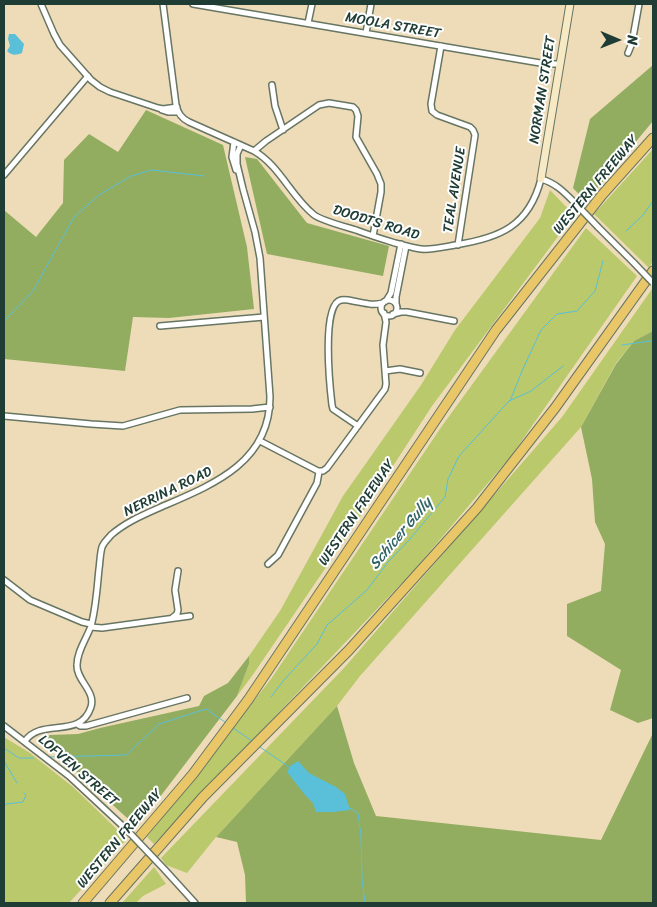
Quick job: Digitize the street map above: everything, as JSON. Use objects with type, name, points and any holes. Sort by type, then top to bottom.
[{"type":"highway","name":"WESTERN FREEWAY","points":[[83,903],[193,774],[248,700],[496,330],[602,195],[653,138]]},
{"type":"highway","points":[[110,903],[204,797],[349,650],[477,508],[555,408],[653,271]]},
{"type":"street","name":"DOODTS ROAD","points":[[41,4],[60,45],[96,84],[106,90],[167,112],[178,110],[180,116],[186,120],[254,151],[268,161],[294,195],[314,216],[373,236],[424,250],[458,245],[485,239],[511,227],[521,219],[533,203],[541,179]]},
{"type":"street","points":[[163,4],[178,110]]},
{"type":"street","name":"MOOLA STREET","points":[[193,4],[547,64],[560,64]]},
{"type":"street","points":[[308,23],[312,4]]},
{"type":"street","points":[[366,33],[371,4]]},
{"type":"street","name":"NORMAN STREET","points":[[541,179],[570,4]]},
{"type":"street","points":[[628,53],[632,43],[639,4]]},
{"type":"street","name":"TEAL AVENUE","points":[[440,46],[431,108],[437,115],[473,130],[474,140],[458,245]]},
{"type":"street","points":[[4,175],[88,76]]},
{"type":"street","points":[[272,85],[275,106],[283,130]]},
{"type":"street","points":[[254,151],[320,104],[327,103],[354,107],[358,117],[356,137],[380,177],[381,192],[373,236]]},
{"type":"street","points":[[357,111],[364,107]]},
{"type":"street","points":[[473,130],[479,126]]},
{"type":"street","name":"NERRINA ROAD","points":[[234,142],[233,161],[243,189]]},
{"type":"street","name":"NERRINA ROAD","points":[[77,724],[86,715],[92,704],[90,695],[78,674],[77,664],[91,626],[103,546],[109,537],[131,521],[220,479],[245,460],[260,441],[266,427],[270,409],[258,245],[237,160],[237,154],[241,145]]},
{"type":"street","points":[[541,179],[558,186],[653,283]]},
{"type":"street","points":[[260,441],[319,472],[328,468],[384,391],[386,384],[383,349],[386,321],[382,308],[391,293],[403,245]]},
{"type":"street","points":[[385,332],[396,310],[403,245]]},
{"type":"street","points":[[358,426],[334,409],[332,405],[328,343],[333,308],[337,302],[345,300],[376,305],[391,300],[407,312]]},
{"type":"street","points":[[369,304],[388,315],[407,312],[454,320]]},
{"type":"street","points":[[160,326],[264,317]]},
{"type":"street","points":[[385,370],[400,369],[420,373]]},
{"type":"street","points":[[4,416],[124,426],[180,410],[270,409]]},
{"type":"street","points":[[268,564],[280,553],[317,483],[319,472]]},
{"type":"street","points":[[172,618],[177,614],[178,610],[175,590],[178,571]]},
{"type":"street","points":[[4,580],[30,600],[91,626],[102,628],[190,616]]},
{"type":"street","points":[[25,741],[31,734],[40,730],[77,724],[86,726],[187,698]]},
{"type":"street","name":"LOFVEN STREET","points":[[4,726],[74,781],[128,830],[165,870],[191,902]]},
{"type":"green space","points":[[653,65],[653,121],[586,202],[573,188],[590,119]]},
{"type":"green space","points":[[146,110],[223,145],[247,247],[254,309],[169,318],[133,317],[125,371],[4,359],[4,210],[36,237],[63,203],[64,160],[89,134],[118,152]]},
{"type":"green space","points":[[653,149],[653,261],[649,268],[594,214]]},
{"type":"green space","points":[[245,157],[257,159],[307,223],[389,246],[383,276],[267,254]]},
{"type":"green space","points":[[550,190],[574,215],[432,406],[350,532],[237,696],[249,664],[249,656],[280,611],[343,496],[421,385],[455,330],[540,218]]},
{"type":"green space","points":[[586,228],[637,276],[511,456],[415,569],[154,844],[147,837],[271,679],[442,426]]},
{"type":"green space","points":[[652,289],[653,331],[634,341],[616,363],[581,427],[360,676],[337,706],[216,837],[187,873],[166,865],[161,858],[344,668],[562,417]]},
{"type":"green space","points":[[653,331],[653,718],[638,723],[610,710],[621,670],[567,636],[567,604],[601,591],[605,544],[595,522],[592,479],[581,427],[616,364],[634,341]]},
{"type":"green space","points":[[249,656],[249,664],[237,696],[137,827],[70,766],[43,737],[78,734],[199,706],[204,696],[228,683]]},
{"type":"green space","points":[[337,706],[354,763],[376,816],[601,840],[653,733],[653,903],[246,903],[245,875],[237,842],[216,837]]},
{"type":"green space","points":[[4,737],[30,753],[73,787],[127,839],[69,903],[4,903]]},
{"type":"green space","points":[[154,867],[166,884],[143,896],[136,903],[122,903]]},
{"type":"water","points":[[9,34],[15,34],[24,44],[22,53],[14,55],[7,51],[10,46]]},
{"type":"water","points":[[298,761],[309,773],[336,787],[345,794],[350,810],[316,812],[313,803],[287,772],[290,766]]},
{"type":"waterway","points":[[4,321],[33,291],[74,217],[99,195],[131,176],[152,170],[204,176]]},
{"type":"waterway","points":[[626,231],[643,215],[653,201]]},
{"type":"waterway","points":[[510,401],[541,330],[557,314],[577,311],[595,291],[603,261]]},
{"type":"waterway","name":"Schicer Gully","points":[[622,345],[653,342]]},
{"type":"waterway","name":"Schicer Gully","points":[[271,697],[317,644],[327,625],[367,590],[388,562],[445,497],[448,479],[459,456],[509,401],[531,391],[563,366]]},
{"type":"waterway","points":[[49,757],[126,755],[159,724],[206,709],[225,722]]},
{"type":"waterway","name":"Schicer Gully","points":[[233,728],[252,741]]},
{"type":"waterway","points":[[260,747],[289,767]]},
{"type":"waterway","points":[[4,748],[19,758],[33,758]]},
{"type":"waterway","points":[[4,761],[17,783]]},
{"type":"waterway","points":[[4,807],[6,804],[23,802],[26,795],[24,793]]},
{"type":"waterway","points":[[348,807],[358,813],[365,903]]}]
